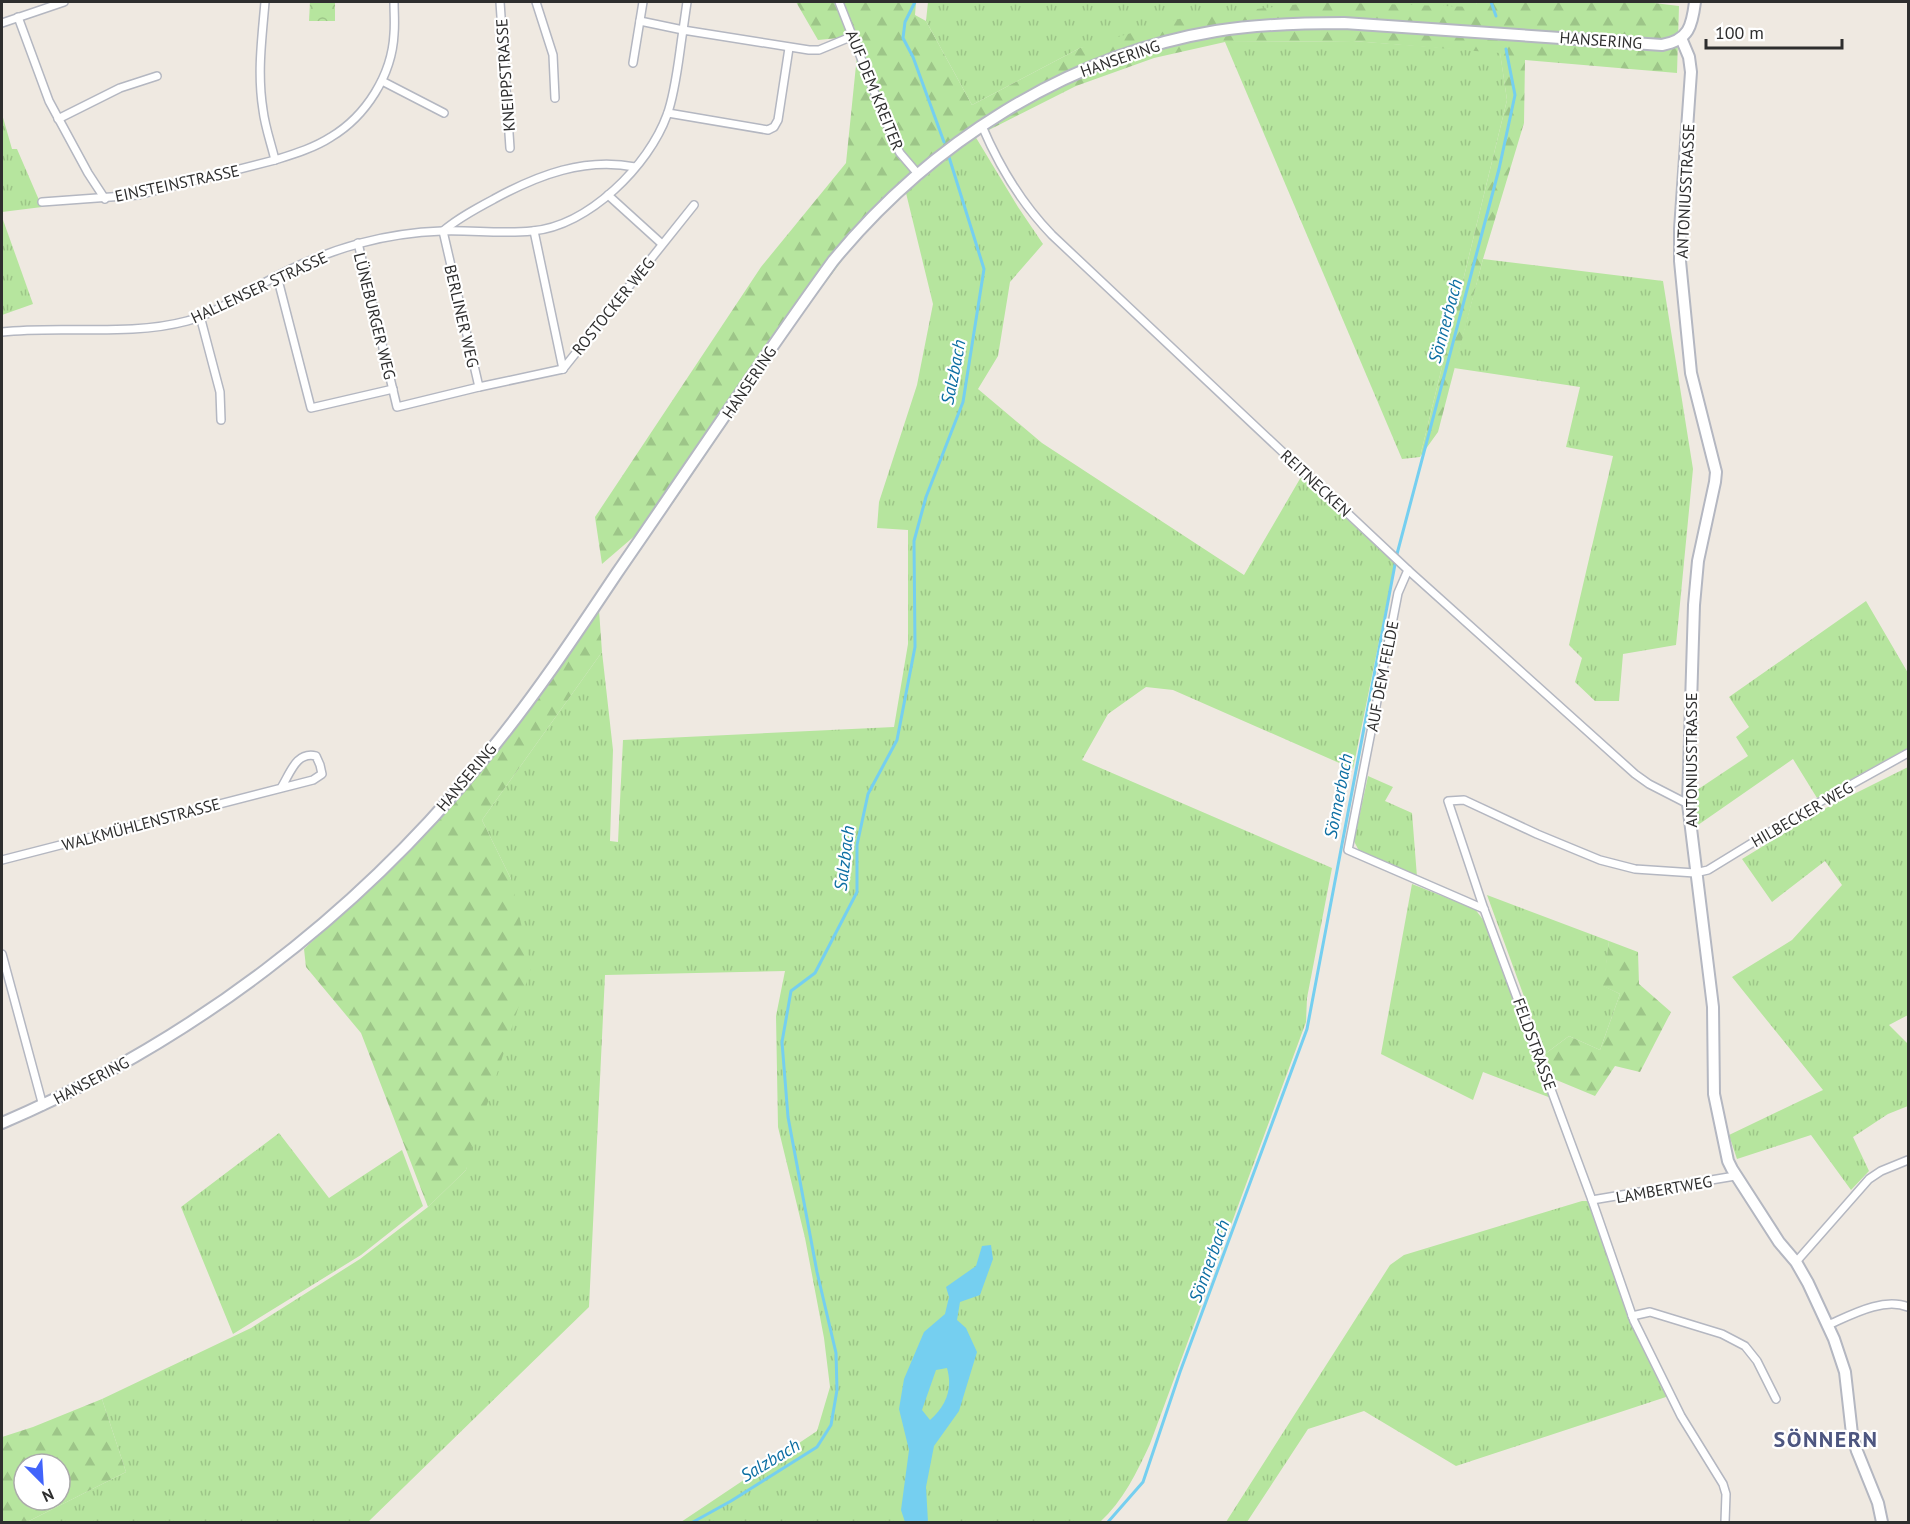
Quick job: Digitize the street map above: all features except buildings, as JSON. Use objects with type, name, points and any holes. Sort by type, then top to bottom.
[{"type":"street","points":[[2,22],[64,2]]},
{"type":"street","points":[[265,2],[260,58],[261,92],[263,111],[275,160]]},
{"type":"street","name":"EINSTEINSTRASSE","points":[[42,202],[138,195],[275,160],[330,138],[358,116],[382,81],[392,52],[394,2]]},
{"type":"street","name":"KNEIPPSTRASSE","points":[[500,2],[510,148]]},
{"type":"street","points":[[536,2],[554,55],[555,98]]},
{"type":"street","points":[[633,63],[643,2]]},
{"type":"street","name":"HALLENSER STRASSE","points":[[2,332],[165,326],[200,316],[293,268],[358,243],[443,231],[534,231],[554,227],[579,217],[608,195],[635,167],[657,139],[668,113],[687,2]]},
{"type":"street","name":"AUF DEM KREITER","points":[[839,2],[894,142],[918,174]]},
{"type":"street","points":[[1681,38],[1692,24],[1695,2]]},
{"type":"street","points":[[18,17],[36,70],[58,119],[105,199]]},
{"type":"street","points":[[640,21],[789,48],[819,50],[853,36]]},
{"type":"street","name":"HANSERING","points":[[2,1123],[43,1106],[160,1043],[260,974],[346,904],[387,866],[484,758],[546,678],[833,261],[865,225],[918,174],[982,126],[1020,102],[1103,62],[1178,39],[1245,27],[1300,22],[1386,24],[1662,45],[1681,38]]},
{"type":"street","name":"ANTONIUSSTRASSE","points":[[1681,38],[1689,57],[1691,72],[1680,229],[1680,261],[1691,373],[1716,471],[1698,561],[1694,604],[1688,804],[1713,1007],[1714,1094],[1728,1161],[1735,1176],[1779,1242],[1796,1262],[1828,1325],[1845,1372],[1855,1443],[1878,1503],[1882,1522]]},
{"type":"street","points":[[668,113],[768,130],[774,127],[778,120],[789,48]]},
{"type":"street","points":[[58,119],[120,88],[157,76]]},
{"type":"street","points":[[382,81],[444,113]]},
{"type":"street","name":"REITNECKEN","points":[[982,126],[990,146],[1021,199],[1052,235],[1408,570],[1635,774],[1649,784],[1688,804]]},
{"type":"street","name":"HALLENSER STRASSE","points":[[443,231],[486,203],[541,176],[575,167],[604,164],[635,167]]},
{"type":"street","name":"ROSTOCKER WEG","points":[[608,195],[662,244]]},
{"type":"street","name":"ROSTOCKER WEG","points":[[563,369],[694,205]]},
{"type":"street","name":"BERLINER WEG","points":[[443,231],[479,387],[563,369]]},
{"type":"street","points":[[534,231],[563,369]]},
{"type":"street","name":"LÜNEBURGER WEG","points":[[358,243],[393,389]]},
{"type":"street","points":[[277,276],[311,408],[393,389],[397,406],[479,387]]},
{"type":"street","points":[[200,316],[219,392],[221,420]]},
{"type":"street","name":"AUF DEM FELDE","points":[[1408,570],[1398,593],[1348,850],[1484,909]]},
{"type":"street","name":"HILBECKER WEG","points":[[1695,873],[1708,870],[1809,808],[1908,753]]},
{"type":"street","name":"WALKMÜHLENSTRASSE","points":[[2,860],[313,780],[322,774],[316,756],[308,754],[300,757],[281,788]]},
{"type":"street","name":"FELDSTRASSE","points":[[1695,873],[1635,869],[1600,860],[1464,800],[1448,801],[1484,909],[1592,1200],[1632,1316],[1681,1416],[1723,1484],[1726,1494],[1725,1522]]},
{"type":"street","points":[[2,954],[43,1106]]},
{"type":"street","points":[[1796,1262],[1869,1179],[1908,1160]]},
{"type":"street","name":"LAMBERTWEG","points":[[1592,1200],[1735,1176]]},
{"type":"street","points":[[1828,1325],[1881,1305],[1898,1303],[1908,1307]]},
{"type":"street","points":[[1632,1316],[1650,1312],[1722,1334],[1744,1346],[1757,1361],[1776,1400]]},
{"type":"green space","points":[[310,2],[335,2],[335,21],[309,21]]},
{"type":"green space","points":[[796,2],[916,2],[915,15],[926,21],[972,105],[1080,48],[1186,17],[1318,2],[1475,7],[1477,2],[1646,2],[1679,6],[1677,73],[1525,60],[1524,123],[1483,259],[1438,432],[1420,457],[1507,100],[1500,53],[1353,41],[1225,42],[1154,58],[1076,86],[975,137],[906,193],[858,239],[794,325],[673,503],[602,564],[595,517],[761,267],[846,163],[859,36],[818,40]]},
{"type":"green space","points":[[928,2],[1477,2],[1476,7],[1080,48],[972,105],[926,21]]},
{"type":"green space","points":[[1353,41],[1500,52],[1507,100],[1420,457],[1402,459],[1225,42]]},
{"type":"green space","points":[[2,114],[12,149],[17,149],[42,207],[2,212]]},
{"type":"green space","points":[[975,136],[1043,244],[1010,282],[998,356],[978,389],[1042,443],[1244,575],[1301,477],[1395,563],[1353,769],[1173,690],[1146,687],[1108,714],[1082,760],[1332,868],[1307,998],[1306,1022],[1150,1444],[1122,1495],[1100,1522],[681,1522],[817,1431],[830,1387],[824,1338],[805,1238],[778,1127],[776,1016],[785,971],[605,975],[589,1307],[368,1522],[27,1522],[47,1512],[72,1512],[72,1499],[126,1472],[102,1399],[251,1328],[360,1259],[428,1207],[466,1170],[511,879],[482,820],[602,652],[613,750],[610,841],[618,842],[623,740],[894,727],[908,644],[908,530],[877,528],[879,502],[917,385],[933,304],[906,193]]},
{"type":"green space","points":[[2,217],[33,304],[2,315]]},
{"type":"green space","points":[[1483,259],[1663,281],[1693,469],[1676,645],[1623,654],[1619,701],[1595,701],[1575,682],[1582,658],[1569,645],[1613,456],[1566,447],[1580,387],[1454,368]]},
{"type":"green space","points":[[1866,601],[1908,673],[1908,748],[1817,798],[1793,759],[1698,825],[1694,792],[1748,756],[1736,737],[1749,727],[1729,697]]},
{"type":"green space","points":[[599,610],[602,652],[482,820],[511,879],[531,968],[466,1170],[428,1207],[361,1033],[306,967],[304,949],[408,852],[489,760]]},
{"type":"green space","points":[[1908,767],[1908,1015],[1889,1025],[1908,1044],[1908,1106],[1888,1114],[1853,1137],[1869,1171],[1851,1190],[1811,1135],[1737,1159],[1729,1135],[1823,1090],[1732,977],[1792,940],[1842,885],[1825,861],[1772,902],[1742,859],[1824,809]]},
{"type":"green space","points":[[1368,776],[1393,787],[1385,801],[1412,813],[1417,877],[1360,853],[1354,841]]},
{"type":"green space","points":[[1412,884],[1475,909],[1484,921],[1551,1098],[1483,1072],[1473,1100],[1381,1054]]},
{"type":"green space","points":[[1487,895],[1609,941],[1604,986],[1620,994],[1600,1050],[1569,1036],[1545,1054]]},
{"type":"green space","points":[[1609,941],[1638,952],[1639,984],[1671,1012],[1640,1072],[1615,1066],[1595,1096],[1554,1079],[1545,1054],[1569,1036],[1600,1050],[1620,994],[1603,986]]},
{"type":"green space","points":[[279,1133],[329,1198],[402,1150],[423,1206],[361,1255],[233,1334],[181,1207]]},
{"type":"green space","points":[[1582,1201],[1592,1201],[1610,1261],[1669,1396],[1456,1466],[1364,1411],[1308,1429],[1247,1522],[1226,1522],[1390,1265],[1404,1255]]},
{"type":"green space","points":[[102,1399],[126,1472],[72,1499],[72,1452],[12,1452],[12,1512],[47,1512],[27,1522],[2,1522],[2,1437]]},
{"type":"water","points":[[991,1245],[993,1259],[980,1295],[960,1302],[957,1320],[966,1328],[977,1352],[959,1411],[934,1446],[926,1487],[928,1522],[905,1522],[901,1510],[909,1450],[899,1409],[904,1379],[924,1332],[945,1314],[949,1297],[946,1287],[976,1266],[982,1246]],"holes":[[[947,1368],[949,1376],[947,1397],[930,1420],[922,1410],[936,1370]]]},
{"type":"waterway","name":"Salzbach","points":[[915,2],[905,22],[903,38],[913,57],[944,142]]},
{"type":"waterway","name":"Sönnerbach","points":[[1491,2],[1496,16]]},
{"type":"waterway","name":"Sönnerbach","points":[[1108,1522],[1143,1482],[1180,1372],[1307,1029],[1397,554],[1499,169],[1515,95],[1506,49]]},
{"type":"waterway","name":"Salzbach","points":[[693,1522],[817,1447],[831,1425],[837,1390],[836,1353],[817,1272],[788,1117],[782,1042],[791,991],[815,973],[857,892],[857,845],[868,794],[897,740],[915,647],[914,541],[926,497],[963,402],[984,269],[949,157]]},
{"type":"district","name":"SÖNNERN","points":[[1826,1439]]}]
